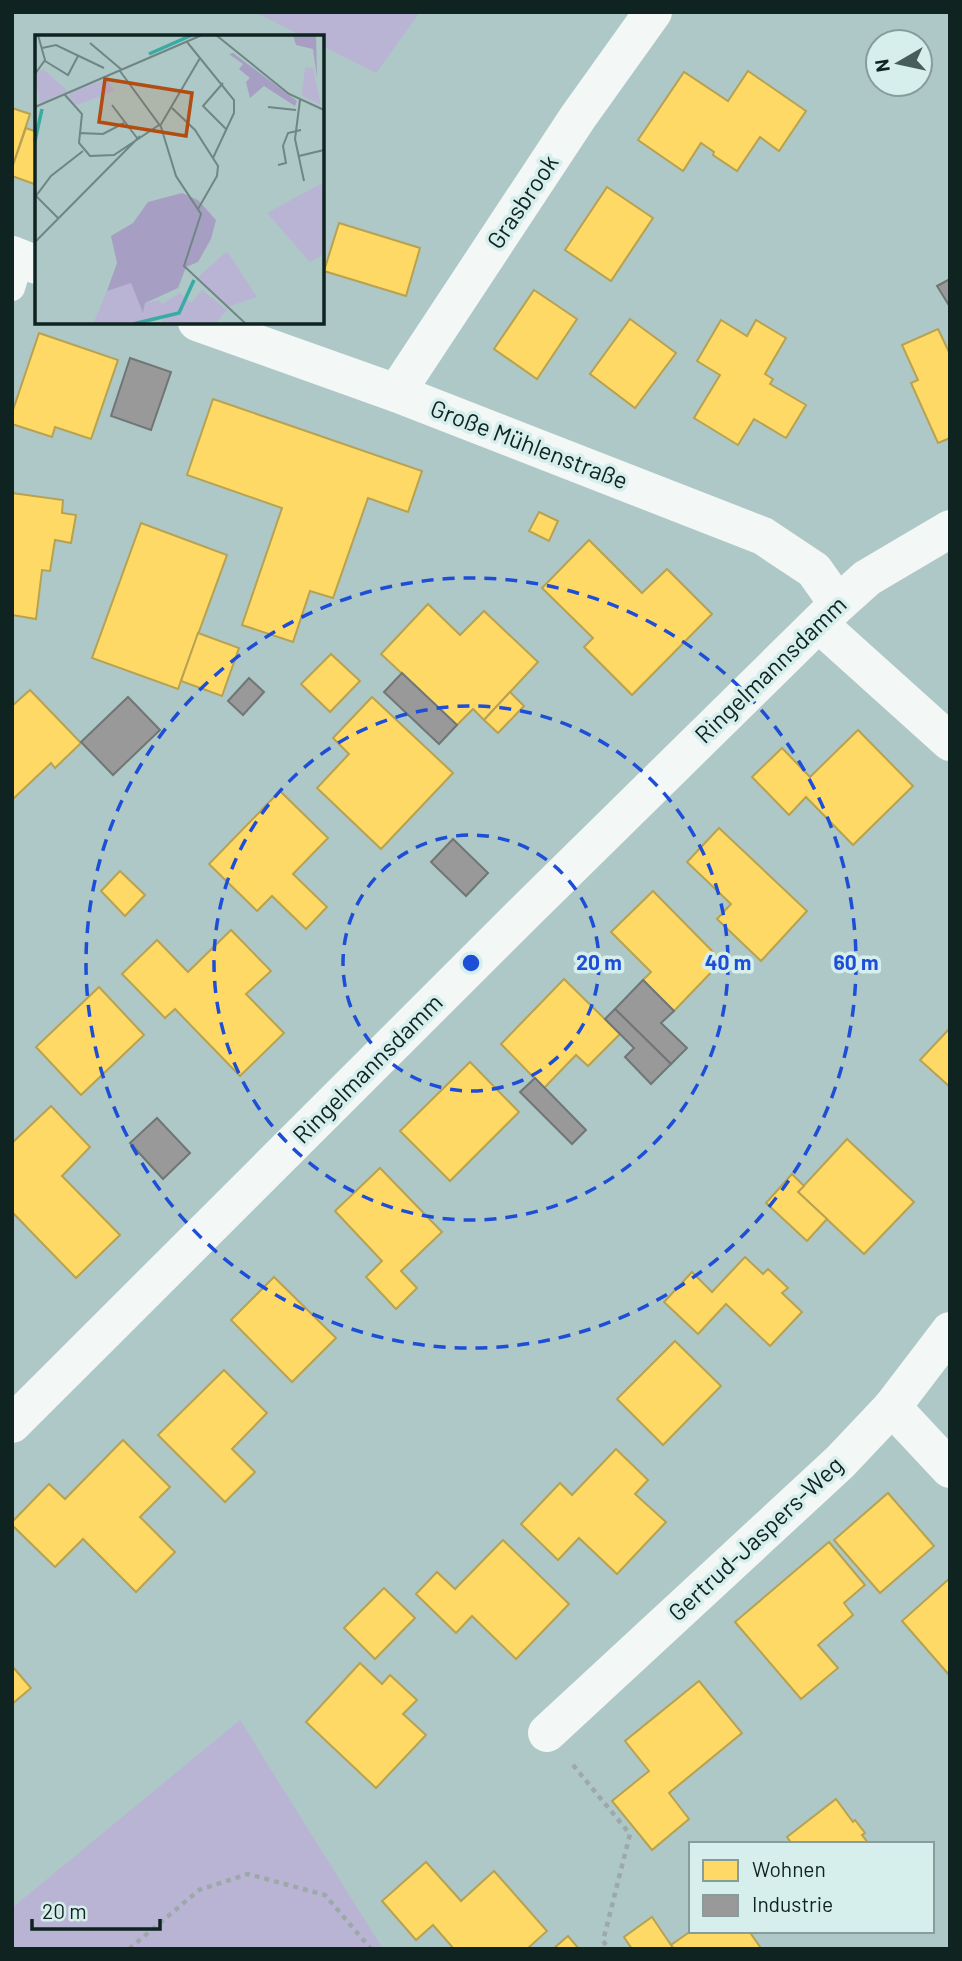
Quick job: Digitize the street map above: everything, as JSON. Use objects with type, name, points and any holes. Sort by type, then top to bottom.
[{"type":"street","name":"Grasbrook","points":[[396,393],[571,129],[653,12]]},
{"type":"street","name":"Große Mühlenstraße","points":[[203,324],[396,393],[764,536],[814,569],[829,614],[950,741]]},
{"type":"street","name":"Ringelmannsdamm","points":[[12,1424],[520,916],[829,614],[867,578],[950,529]]},
{"type":"street","name":"Gertrud-Jaspers-Weg","points":[[547,1733],[840,1462],[892,1407],[950,1331]]},
{"type":"street","points":[[892,1407],[950,1469]]},
{"type":"path","points":[[547,1733],[630,1834],[603,1941],[608,1949]]},
{"type":"path","points":[[128,1949],[199,1890],[248,1874],[325,1895],[371,1949]]},
{"type":"shaded area","points":[[255,12],[420,12],[376,73],[324,47],[324,35],[300,35]]},
{"type":"shaded area","points":[[240,1720],[383,1949],[12,1949],[12,1908]]},
{"type":"building: Wohnen","points":[[748,71],[806,111],[779,151],[760,137],[737,171],[713,155],[714,152],[701,143],[683,171],[638,140],[684,72],[728,101]]},
{"type":"building: Wohnen","points":[[12,108],[30,114],[12,168]]},
{"type":"building: Wohnen","points":[[26,128],[35,131],[35,184],[12,176],[12,168]]},
{"type":"building: Wohnen","points":[[607,187],[653,218],[611,281],[565,250]]},
{"type":"building: Wohnen","points":[[339,223],[420,248],[406,296],[324,271]]},
{"type":"building: Wohnen","points":[[534,290],[577,319],[537,379],[494,349]]},
{"type":"building: Wohnen","points":[[630,319],[676,353],[635,408],[590,374]]},
{"type":"building: Wohnen","points":[[721,320],[747,336],[756,320],[786,338],[765,374],[773,379],[770,384],[806,405],[786,438],[754,419],[738,445],[694,418],[720,375],[697,361]]},
{"type":"building: Wohnen","points":[[938,329],[950,354],[950,438],[938,443],[911,383],[918,380],[902,345]]},
{"type":"building: Wohnen","points":[[39,333],[118,360],[91,439],[55,427],[52,437],[12,424],[12,413]]},
{"type":"building: Wohnen","points":[[213,399],[422,471],[408,512],[368,498],[333,598],[310,591],[293,642],[242,625],[282,508],[187,475]]},
{"type":"building: Wohnen","points":[[12,493],[63,500],[62,513],[76,515],[71,543],[55,540],[50,571],[42,570],[36,619],[12,615]]},
{"type":"building: Wohnen","points":[[539,512],[558,521],[549,541],[529,531]]},
{"type":"building: Wohnen","points":[[141,523],[227,555],[178,689],[92,658]]},
{"type":"building: Wohnen","points":[[589,540],[642,593],[667,569],[712,614],[632,695],[584,647],[593,638],[542,588]]},
{"type":"building: Wohnen","points":[[428,604],[460,635],[484,611],[538,662],[484,720],[473,709],[457,725],[381,654]]},
{"type":"building: Wohnen","points":[[198,633],[239,648],[222,696],[181,681]]},
{"type":"building: Wohnen","points":[[331,654],[360,681],[330,712],[301,684]]},
{"type":"building: Wohnen","points":[[30,690],[81,743],[55,768],[51,763],[13,799],[12,706]]},
{"type":"building: Wohnen","points":[[510,692],[524,706],[498,733],[484,720]]},
{"type":"building: Wohnen","points":[[372,697],[453,773],[381,849],[317,788],[349,754],[333,738]]},
{"type":"building: Wohnen","points":[[858,730],[913,786],[853,845],[806,797],[789,815],[752,777],[782,748],[810,777]]},
{"type":"building: Wohnen","points":[[280,791],[328,838],[293,874],[327,907],[306,929],[272,896],[257,911],[209,864]]},
{"type":"building: Wohnen","points":[[719,828],[807,911],[761,961],[717,919],[731,904],[687,862]]},
{"type":"building: Wohnen","points":[[120,871],[145,895],[125,916],[101,891]]},
{"type":"building: Wohnen","points":[[653,891],[722,961],[674,1011],[643,980],[651,972],[611,932]]},
{"type":"building: Wohnen","points":[[231,930],[271,971],[246,994],[284,1033],[240,1076],[175,1009],[165,1018],[122,974],[157,940],[188,972]]},
{"type":"building: Wohnen","points":[[564,979],[620,1034],[588,1066],[576,1055],[544,1088],[501,1044]]},
{"type":"building: Wohnen","points":[[99,987],[144,1035],[81,1095],[36,1047]]},
{"type":"building: Wohnen","points":[[950,1028],[950,1087],[920,1060]]},
{"type":"building: Wohnen","points":[[470,1062],[519,1112],[450,1181],[400,1131]]},
{"type":"building: Wohnen","points":[[51,1106],[90,1147],[62,1176],[120,1235],[76,1278],[12,1212],[12,1143]]},
{"type":"building: Wohnen","points":[[847,1139],[914,1202],[864,1254],[798,1192]]},
{"type":"building: Wohnen","points":[[380,1168],[442,1232],[401,1271],[417,1288],[396,1309],[366,1277],[382,1261],[335,1211]]},
{"type":"building: Wohnen","points":[[792,1174],[804,1186],[798,1192],[827,1219],[807,1241],[766,1203]]},
{"type":"building: Wohnen","points":[[745,1257],[763,1274],[768,1269],[788,1288],[782,1293],[802,1312],[770,1346],[726,1304],[698,1334],[664,1302],[692,1272],[712,1292]]},
{"type":"building: Wohnen","points":[[274,1277],[336,1338],[292,1382],[231,1320]]},
{"type":"building: Wohnen","points":[[675,1341],[721,1386],[663,1445],[617,1399]]},
{"type":"building: Wohnen","points":[[224,1370],[267,1413],[232,1449],[255,1472],[225,1502],[158,1435]]},
{"type":"building: Wohnen","points":[[123,1440],[170,1487],[140,1517],[175,1552],[136,1592],[83,1539],[55,1567],[12,1525],[49,1484],[65,1499]]},
{"type":"building: Wohnen","points":[[616,1449],[648,1480],[635,1494],[666,1522],[617,1574],[579,1538],[558,1560],[521,1524],[560,1483],[572,1495]]},
{"type":"building: Wohnen","points":[[888,1493],[934,1546],[880,1593],[834,1540]]},
{"type":"building: Wohnen","points":[[503,1540],[569,1604],[516,1659],[472,1616],[456,1633],[416,1594],[437,1572],[455,1589]]},
{"type":"building: Wohnen","points":[[829,1542],[865,1585],[844,1603],[853,1615],[818,1645],[838,1668],[801,1699],[735,1622]]},
{"type":"building: Wohnen","points":[[950,1578],[950,1676],[902,1621]]},
{"type":"building: Wohnen","points":[[384,1588],[415,1618],[375,1659],[344,1628]]},
{"type":"building: Wohnen","points":[[360,1663],[382,1684],[390,1675],[417,1700],[403,1714],[426,1735],[376,1788],[306,1722]]},
{"type":"building: Wohnen","points":[[12,1666],[31,1688],[12,1704]]},
{"type":"building: Wohnen","points":[[699,1681],[742,1733],[669,1793],[689,1819],[652,1850],[612,1801],[649,1771],[625,1741]]},
{"type":"building: Wohnen","points":[[836,1799],[865,1833],[862,1835],[867,1842],[791,1842],[787,1837]]},
{"type":"building: Wohnen","points":[[426,1862],[461,1901],[494,1871],[547,1931],[527,1949],[454,1949],[433,1925],[416,1940],[382,1901]]},
{"type":"building: Wohnen","points":[[652,1917],[674,1949],[632,1949],[624,1937]]},
{"type":"building: Wohnen","points":[[689,1932],[750,1933],[760,1947],[674,1949],[671,1945]]},
{"type":"building: Wohnen","points":[[568,1936],[579,1949],[553,1949]]},
{"type":"building: Industrie","points":[[950,279],[950,307],[937,286]]},
{"type":"building: Industrie","points":[[130,358],[171,372],[151,430],[111,416]]},
{"type":"building: Industrie","points":[[402,673],[457,725],[439,744],[384,692]]},
{"type":"building: Industrie","points":[[249,678],[264,692],[243,715],[228,701]]},
{"type":"building: Industrie","points":[[128,697],[160,730],[113,775],[81,742]]},
{"type":"building: Industrie","points":[[453,839],[488,873],[466,896],[431,862]]},
{"type":"building: Industrie","points":[[643,980],[674,1011],[661,1023],[687,1048],[671,1064],[615,1009]]},
{"type":"building: Industrie","points":[[615,1009],[671,1064],[651,1084],[625,1057],[634,1048],[605,1019]]},
{"type":"building: Industrie","points":[[535,1078],[586,1130],[572,1144],[520,1092]]},
{"type":"building: Industrie","points":[[157,1118],[190,1153],[163,1179],[130,1143]]}]
